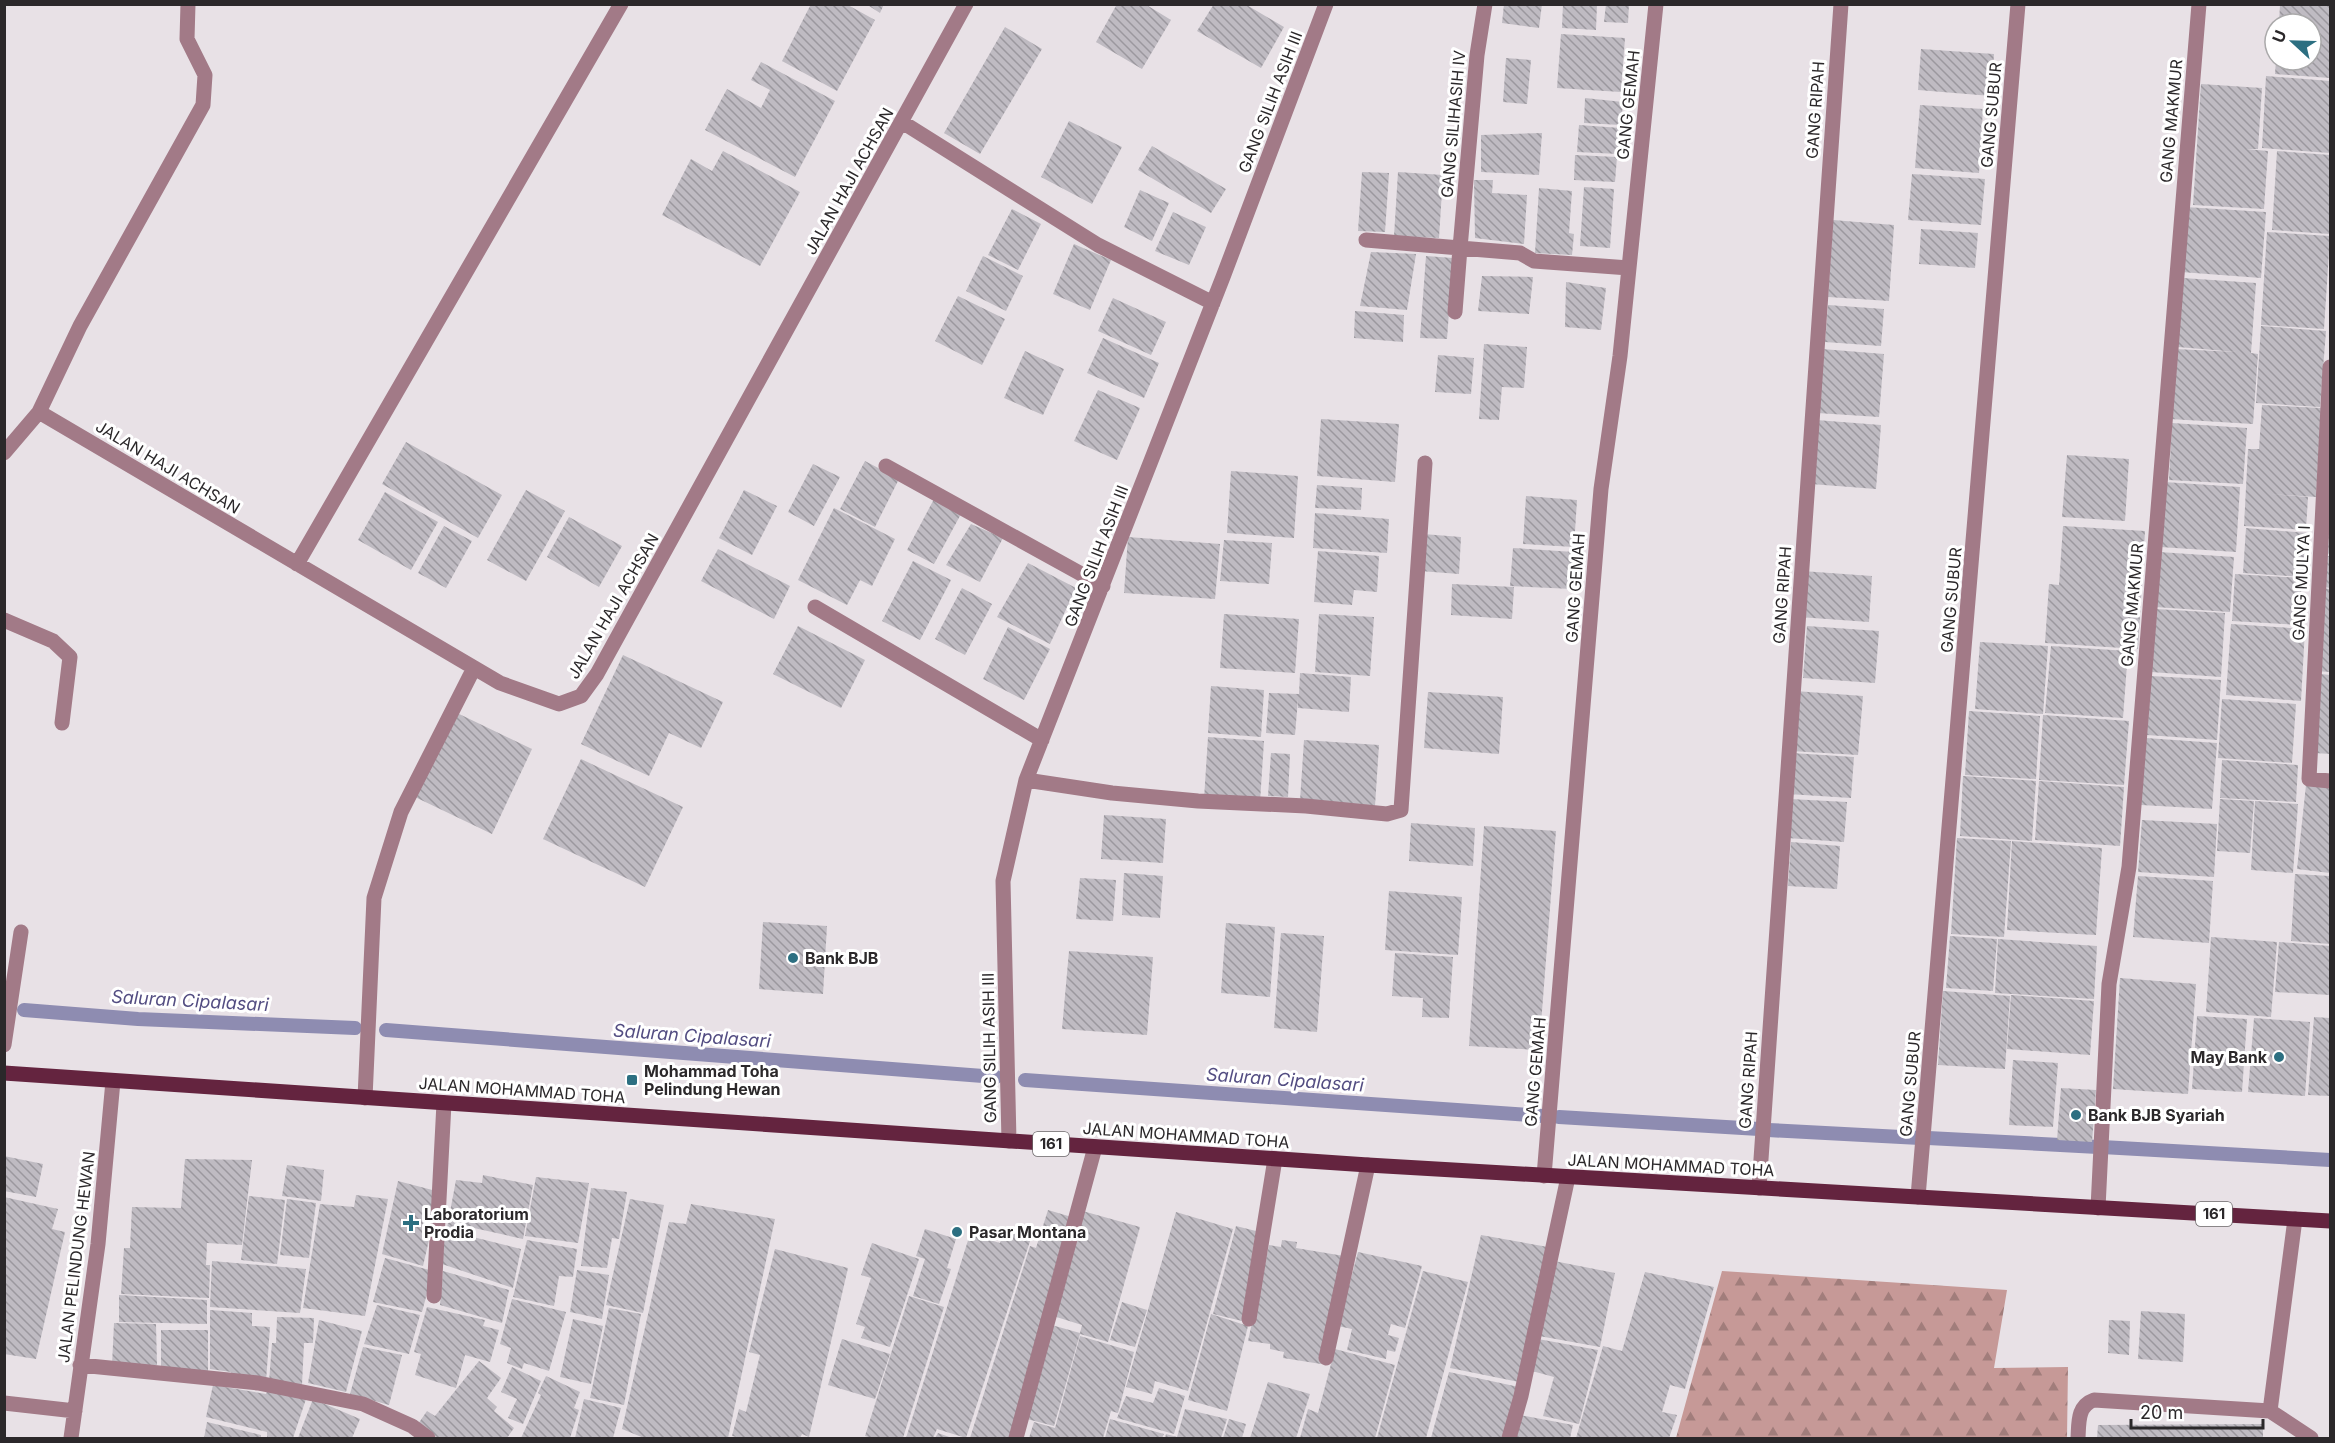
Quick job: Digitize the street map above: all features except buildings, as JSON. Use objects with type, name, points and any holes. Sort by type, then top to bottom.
[{"type":"main road","name":"JALAN MOHAMMAD TOHA","points":[[4,1073],[1368,1165],[2331,1221]]},
{"type":"street","points":[[4,453],[39,412],[80,326],[202,105],[205,75],[188,39],[188,4]]},
{"type":"street","points":[[297,564],[621,4]]},
{"type":"street","name":"JALAN HAJI ACHSAN","points":[[39,412],[500,684],[559,704],[581,696],[597,674],[654,574],[966,4]]},
{"type":"street","name":"GANG SILIH ASIH III","points":[[1009,1141],[1003,881],[1026,780],[1213,303],[1326,4]]},
{"type":"street","name":"GANG SILIHASIH IV","points":[[1455,312],[1477,55],[1485,4]]},
{"type":"street","name":"GANG GEMAH","points":[[1544,1176],[1600,489],[1629,268],[1656,4]]},
{"type":"street","name":"GANG RIPAH","points":[[1759,1188],[1841,4]]},
{"type":"street","name":"GANG SUBUR","points":[[1918,1197],[2018,4]]},
{"type":"street","name":"GANG MAKMUR","points":[[2097,1208],[2109,984],[2129,867],[2199,4]]},
{"type":"street","points":[[902,122],[1098,244],[1213,303]]},
{"type":"street","points":[[1366,240],[1520,253],[1534,261],[1629,268]]},
{"type":"street","name":"GANG MULYA I","points":[[2331,368],[2309,778],[2331,781]]},
{"type":"street","points":[[1026,780],[1112,793],[1198,801],[1306,806],[1387,814],[1401,810],[1425,463]]},
{"type":"street","points":[[886,466],[1103,586]]},
{"type":"street","points":[[815,607],[1042,741]]},
{"type":"street","points":[[4,620],[53,641],[70,657],[62,723]]},
{"type":"street","points":[[365,1098],[374,898],[401,812],[474,668]]},
{"type":"street","points":[[4,1045],[21,932]]},
{"type":"street","name":"JALAN PELINDUNG HEWAN","points":[[72,1438],[98,1244],[113,1081]]},
{"type":"street","points":[[434,1296],[444,1103]]},
{"type":"street","points":[[1016,1438],[1095,1147]]},
{"type":"street","points":[[1249,1319],[1275,1159]]},
{"type":"street","points":[[1326,1358],[1368,1165]]},
{"type":"street","points":[[1509,1438],[1521,1396],[1568,1177]]},
{"type":"street","points":[[2270,1411],[2295,1219]]},
{"type":"street","points":[[80,1365],[258,1383],[363,1404],[412,1426],[428,1438]]},
{"type":"street","points":[[2078,1438],[2080,1412],[2085,1403],[2094,1400],[2270,1411],[2311,1438]]},
{"type":"street","points":[[4,1403],[75,1412]]},
{"type":"green space","points":[[1722,1271],[2007,1290],[1994,1368],[2068,1367],[2067,1438],[1676,1438]]},
{"type":"waterway","name":"Saluran Cipalasari","points":[[24,1010],[138,1019],[355,1028]]},
{"type":"waterway","name":"Saluran Cipalasari","points":[[386,1030],[996,1077]]},
{"type":"waterway","name":"Saluran Cipalasari","points":[[1025,1080],[1543,1116]]},
{"type":"waterway","name":"Saluran Cipalasari","points":[[1559,1117],[1759,1129]]},
{"type":"waterway","name":"Saluran Cipalasari","points":[[1768,1130],[1920,1138]]},
{"type":"waterway","name":"Saluran Cipalasari","points":[[1928,1138],[2098,1147]]},
{"type":"waterway","name":"Saluran Cipalasari","points":[[2102,1147],[2330,1160]]},
{"type":"place","name":"Bank BJB","points":[[793,958]]},
{"type":"place","name":"May Bank","points":[[2279,1057]]},
{"type":"place","name":"Mohammad Toha Pelindung Hewan","points":[[632,1080]]},
{"type":"place","name":"Bank BJB Syariah","points":[[2076,1115]]},
{"type":"place","name":"Laboratorium Prodia","points":[[411,1223]]},
{"type":"place","name":"Pasar Montana","points":[[957,1232]]}]
